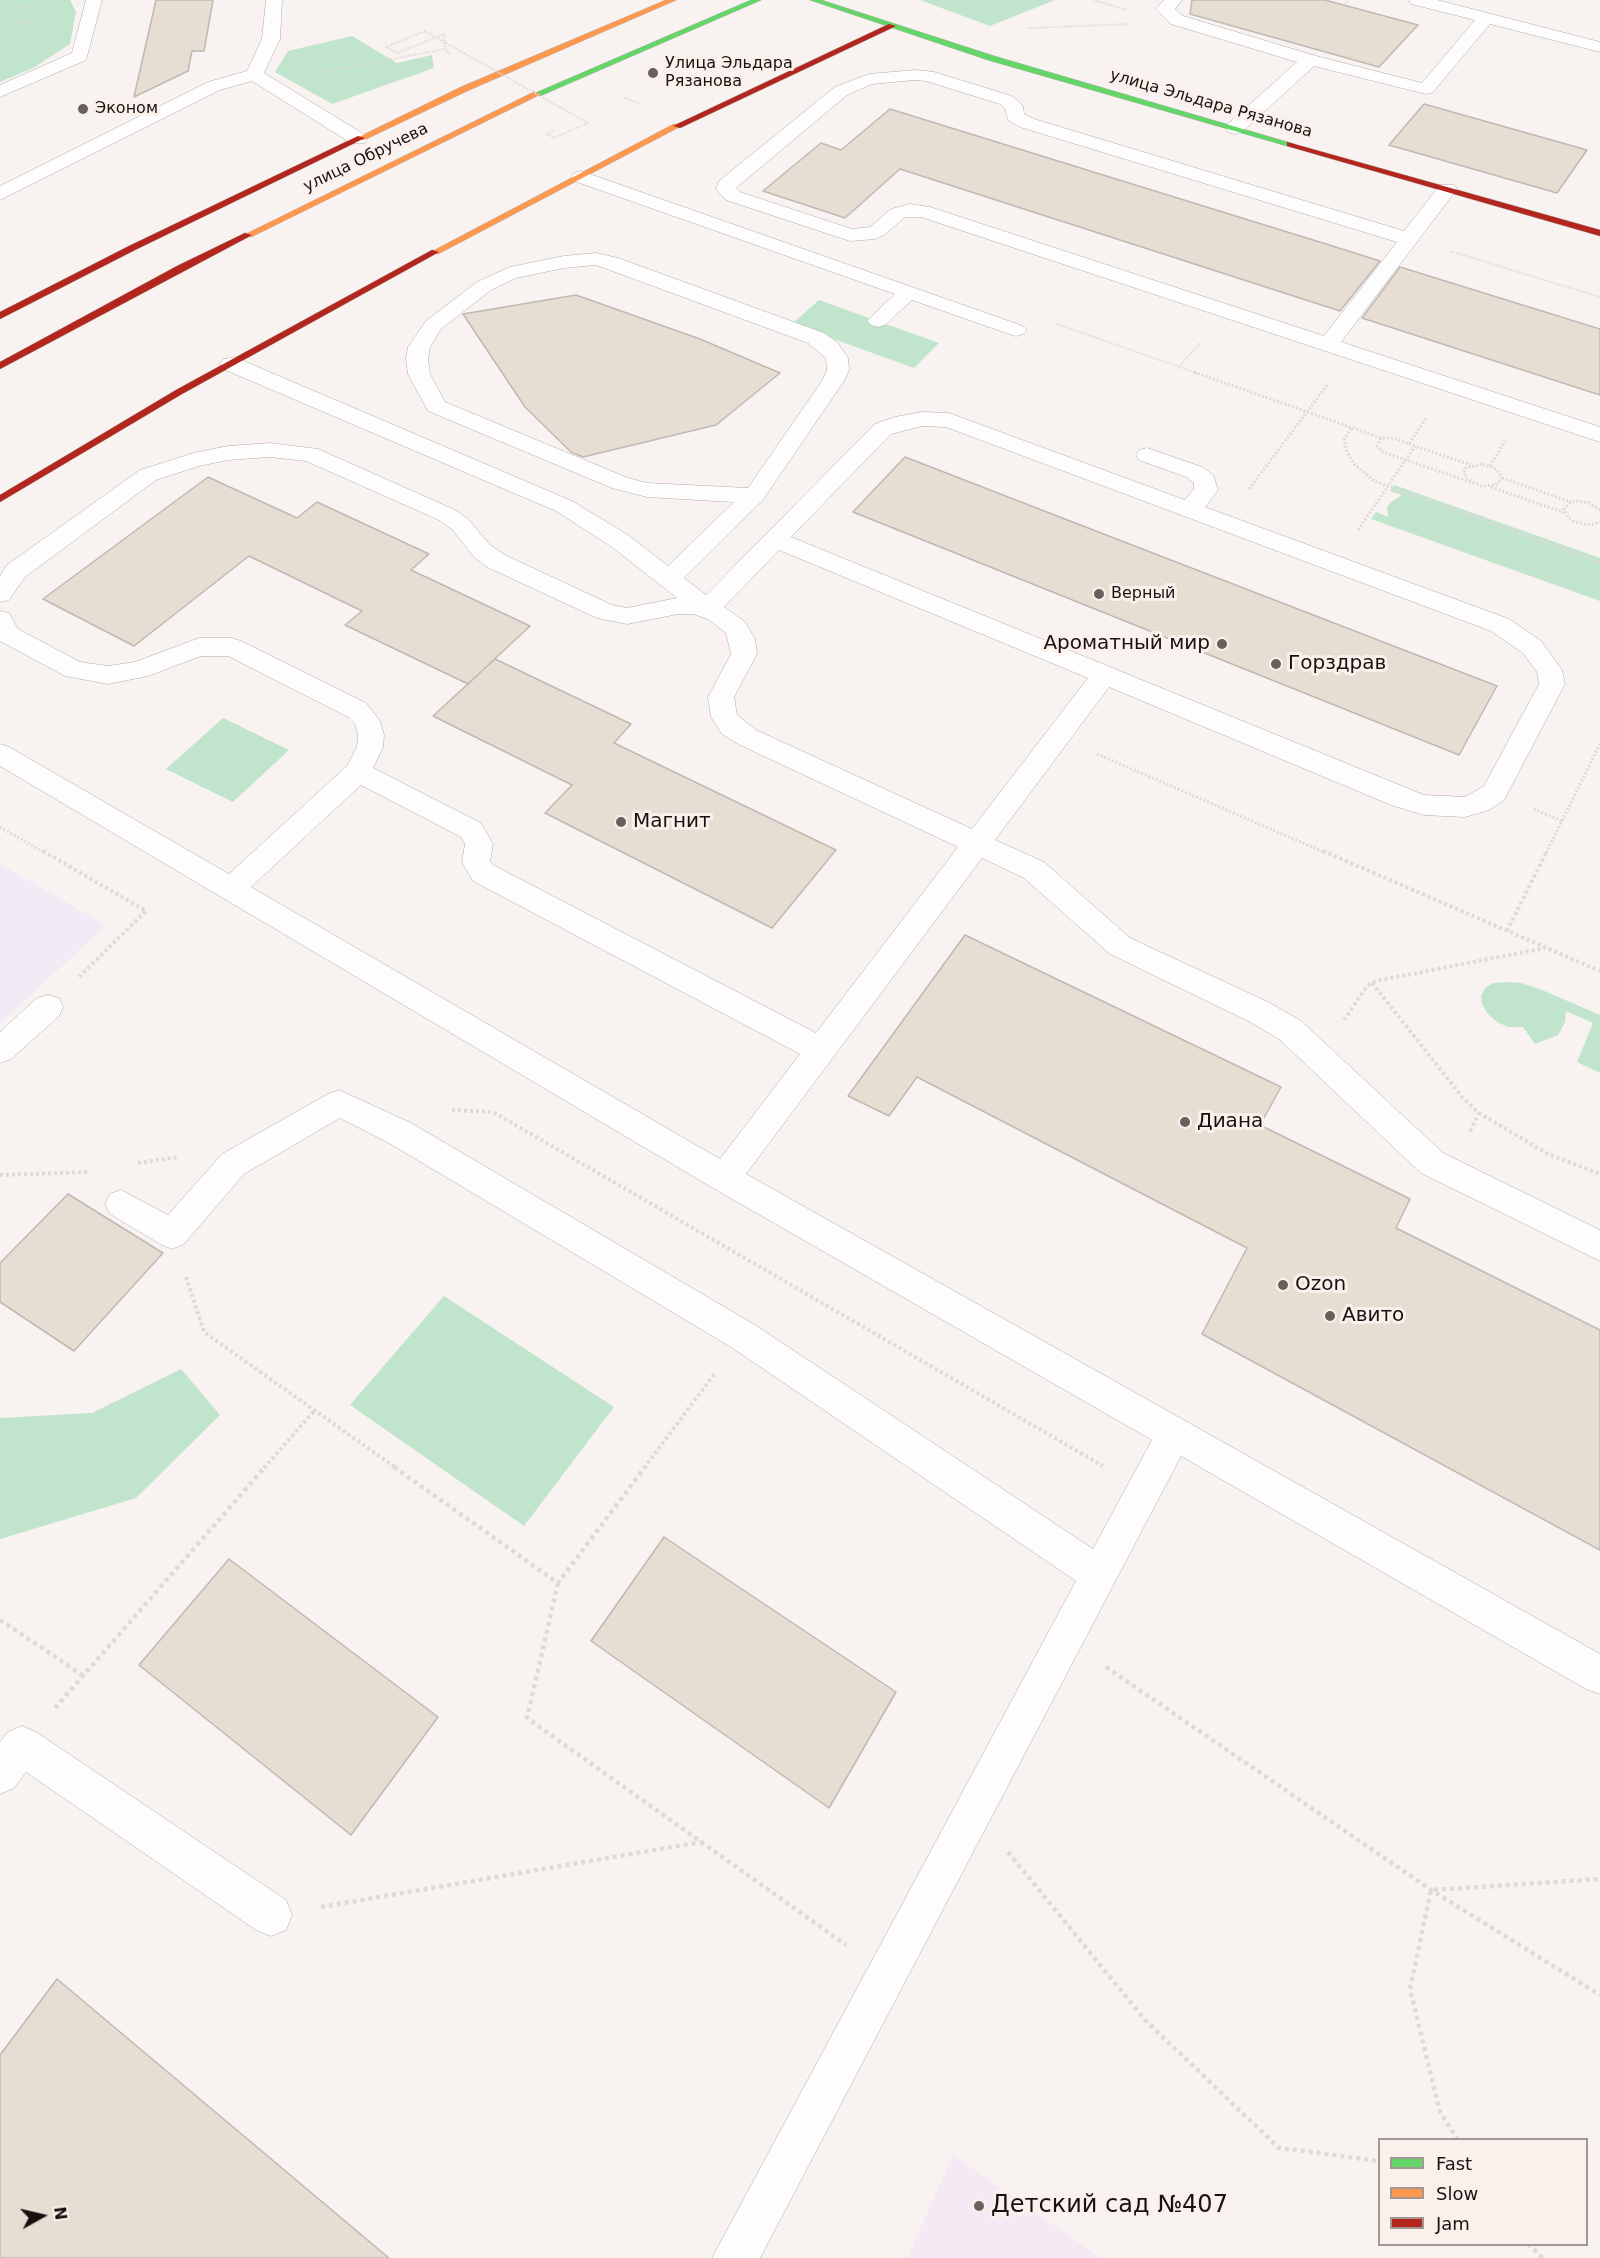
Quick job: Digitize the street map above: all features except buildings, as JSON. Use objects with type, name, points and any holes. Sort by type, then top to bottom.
[{"type":"street","name":"улица Обручева","points":[[0,316],[132,248],[464,89],[672,0]]},
{"type":"street","name":"улица Обручева","points":[[0,366],[180,268],[511,105],[757,0]]},
{"type":"street","name":"улица Эльдара Рязанова","points":[[814,0],[991,58],[1600,233]]},
{"type":"street","points":[[0,499],[179,392],[692,118],[892,26]]},
{"type":"lane","points":[[0,92],[80,56],[94,0]]},
{"type":"lane","points":[[260,79],[271,39],[274,0]]},
{"type":"lane","points":[[1174,0],[1165,9],[1177,20],[1310,60],[1426,89],[1486,18]]},
{"type":"lane","points":[[1417,0],[1600,47]]},
{"type":"lane","points":[[1235,128],[1310,60]]},
{"type":"lane","points":[[40,74],[58,82]]},
{"type":"lane","points":[[1409,239],[1027,123],[1015,116],[1014,106],[1005,100],[928,76],[869,79],[842,91],[726,185],[726,189],[733,196],[850,235],[868,235],[877,231],[898,213],[922,211],[1600,435]]},
{"type":"lane","points":[[0,194],[214,86],[260,79],[358,139]]},
{"type":"lane","points":[[126,111],[147,120]]},
{"type":"lane","points":[[581,177],[1016,330]]},
{"type":"lane","points":[[1328,345],[1447,189]]},
{"type":"lane","points":[[669,579],[754,496],[838,370],[837,358],[830,348],[816,338],[611,262],[582,259],[526,269],[497,279],[433,325],[419,346],[417,359],[419,374],[436,406],[620,483],[647,490],[754,496]]},
{"type":"lane","points":[[878,321],[909,292]]},
{"type":"lane","points":[[231,364],[548,498],[598,525],[707,609],[726,618],[736,628],[742,639],[744,654],[721,698],[724,717],[731,727],[747,737],[1042,875],[1120,946],[1282,1024],[1302,1039],[1432,1163],[1600,1246]]},
{"type":"lane","points":[[707,609],[775,539],[884,429],[903,422],[921,419],[949,420],[1500,625],[1518,635],[1543,660],[1552,684],[1494,793],[1489,798],[1465,807],[1424,806],[775,539]]},
{"type":"lane","points":[[0,594],[16,571],[148,475],[194,460],[228,453],[270,450],[310,454],[447,515],[460,524],[482,551],[495,561],[606,612],[627,616],[667,606],[693,606],[707,609]]},
{"type":"lane","points":[[1147,455],[1194,472],[1205,480],[1206,490],[1190,509]]},
{"type":"lane","points":[[0,619],[9,635],[74,670],[108,675],[139,670],[199,648],[232,647],[357,710],[367,721],[371,735],[370,747],[358,772],[230,890]]},
{"type":"lane","points":[[724,1178],[1104,675]]},
{"type":"lane","points":[[0,754],[724,1178],[1600,1675]]},
{"type":"lane","points":[[358,772],[471,830],[478,844],[476,862],[483,873],[821,1050]]},
{"type":"lane","points":[[0,1050],[48,1007]]},
{"type":"lane","points":[[121,1203],[172,1234],[232,1164],[339,1103],[400,1133],[743,1336],[1098,1574]]},
{"type":"lane","points":[[735,2258],[1174,1434]]},
{"type":"lane","points":[[7,1750],[271,1915]]},
{"type":"path","points":[[31,6],[32,0]]},
{"type":"path","points":[[1334,15],[1349,0]]},
{"type":"path","points":[[31,6],[40,10],[36,18],[30,21],[16,22],[4,18],[8,11],[31,6]]},
{"type":"path","points":[[1020,28],[1172,23],[1177,20]]},
{"type":"path","points":[[444,34],[397,53],[386,47],[425,31],[588,123],[554,138],[547,134],[556,130]]},
{"type":"path","points":[[260,79],[445,48]]},
{"type":"path","points":[[575,121],[585,117]]},
{"type":"path","points":[[1409,239],[1600,297]]},
{"type":"path","points":[[1224,522],[1351,353]]},
{"type":"path","points":[[1409,444],[1448,385]]},
{"type":"path","points":[[1306,413],[1381,438],[1393,438],[1471,465],[1490,466],[1496,469],[1502,478],[1571,502],[1590,503],[1600,510]]},
{"type":"path","points":[[1351,428],[1344,440],[1347,452],[1354,464],[1364,474],[1387,487],[1600,562]]},
{"type":"path","points":[[1381,438],[1377,444],[1380,450],[1405,460],[1565,513],[1569,518],[1582,524],[1599,524]]},
{"type":"path","points":[[1335,564],[1415,446]]},
{"type":"path","points":[[1471,465],[1464,473],[1473,483]]},
{"type":"path","points":[[1490,487],[1496,486],[1502,478]]},
{"type":"path","points":[[1565,513],[1564,509],[1571,502]]},
{"type":"path","points":[[1057,737],[1600,971]]},
{"type":"path","points":[[1508,932],[1600,744]]},
{"type":"path","points":[[0,827],[146,911],[48,1007]]},
{"type":"path","points":[[1322,1058],[1358,996],[1372,983],[1546,948]]},
{"type":"path","points":[[1372,983],[1463,1098],[1479,1113],[1540,1150],[1600,1174]]},
{"type":"path","points":[[446,1109],[493,1112],[1144,1490]]},
{"type":"path","points":[[0,1175],[86,1172]]},
{"type":"path","points":[[172,1234],[204,1332],[558,1583]]},
{"type":"path","points":[[743,1336],[558,1583],[527,1718],[888,1974]]},
{"type":"path","points":[[7,1750],[84,1676],[315,1410]]},
{"type":"path","points":[[0,1620],[84,1676]]},
{"type":"path","points":[[1066,1639],[1431,1890],[1600,1995]]},
{"type":"path","points":[[974,1812],[1145,2020],[1279,2148],[1378,2161]]},
{"type":"path","points":[[271,1915],[701,1842]]},
{"type":"path","points":[[1431,1890],[1600,1879]]},
{"type":"path","points":[[1431,1890],[1410,1989],[1440,2112],[1457,2138]]},
{"type":"path","points":[[1529,2246],[1543,2258]]},
{"type":"shaded area","points":[[0,864],[106,925],[0,1024]]},
{"type":"shaded area","name":"Детский сад №407","points":[[953,2155],[1101,2258],[907,2258]]},
{"type":"green space","points":[[0,0],[70,0],[76,12],[70,44],[33,68],[0,82]]},
{"type":"green space","points":[[920,0],[1055,0],[990,26]]},
{"type":"green space","points":[[352,36],[397,63],[432,55],[434,68],[332,104],[275,72],[288,51]]},
{"type":"green space","points":[[819,300],[939,343],[914,368],[792,324]]},
{"type":"green space","points":[[1394,485],[1600,558],[1600,601],[1371,519],[1376,512],[1388,517],[1387,508],[1390,503],[1402,495],[1390,491]]},
{"type":"green space","points":[[223,718],[289,750],[233,802],[166,769]]},
{"type":"green space","points":[[1493,983],[1521,983],[1540,989],[1600,1015],[1600,1073],[1577,1062],[1593,1023],[1566,1011],[1565,1022],[1558,1035],[1535,1044],[1523,1027],[1508,1027],[1497,1022],[1488,1014],[1482,1004],[1481,996],[1485,988]]},
{"type":"green space","points":[[444,1296],[614,1407],[524,1526],[350,1405]]},
{"type":"green space","points":[[181,1369],[220,1415],[136,1498],[0,1539],[0,1418],[92,1413]]},
{"type":"traffic: fast","points":[[537,94],[757,0]]},
{"type":"traffic: fast","points":[[814,0],[991,58],[1290,144]]},
{"type":"traffic: slow","points":[[361,138],[464,89],[672,0]]},
{"type":"traffic: slow","points":[[248,235],[537,94]]},
{"type":"traffic: slow","points":[[435,252],[677,126]]},
{"type":"traffic: jam","points":[[677,126],[892,26]]},
{"type":"traffic: jam","points":[[0,316],[132,248],[361,138]]},
{"type":"traffic: jam","points":[[1290,144],[1600,233]]},
{"type":"traffic: jam","points":[[0,366],[180,268],[248,235]]},
{"type":"traffic: jam","points":[[0,499],[179,392],[435,252]]},
{"type":"place","name":"Улица Эльдара Рязанова","points":[[653,73]]},
{"type":"place","name":"Эконом","points":[[83,109]]},
{"type":"place","name":"Верный","points":[[1099,594]]},
{"type":"place","name":"Ароматный мир","points":[[1222,644]]},
{"type":"place","name":"Горздрав","points":[[1276,664]]},
{"type":"place","name":"Магнит","points":[[621,822]]},
{"type":"place","name":"Диана","points":[[1185,1122]]},
{"type":"place","name":"Ozon","points":[[1283,1285]]},
{"type":"place","name":"Авито","points":[[1330,1316]]},
{"type":"place","name":"Детский сад №407","points":[[979,2206]]}]
